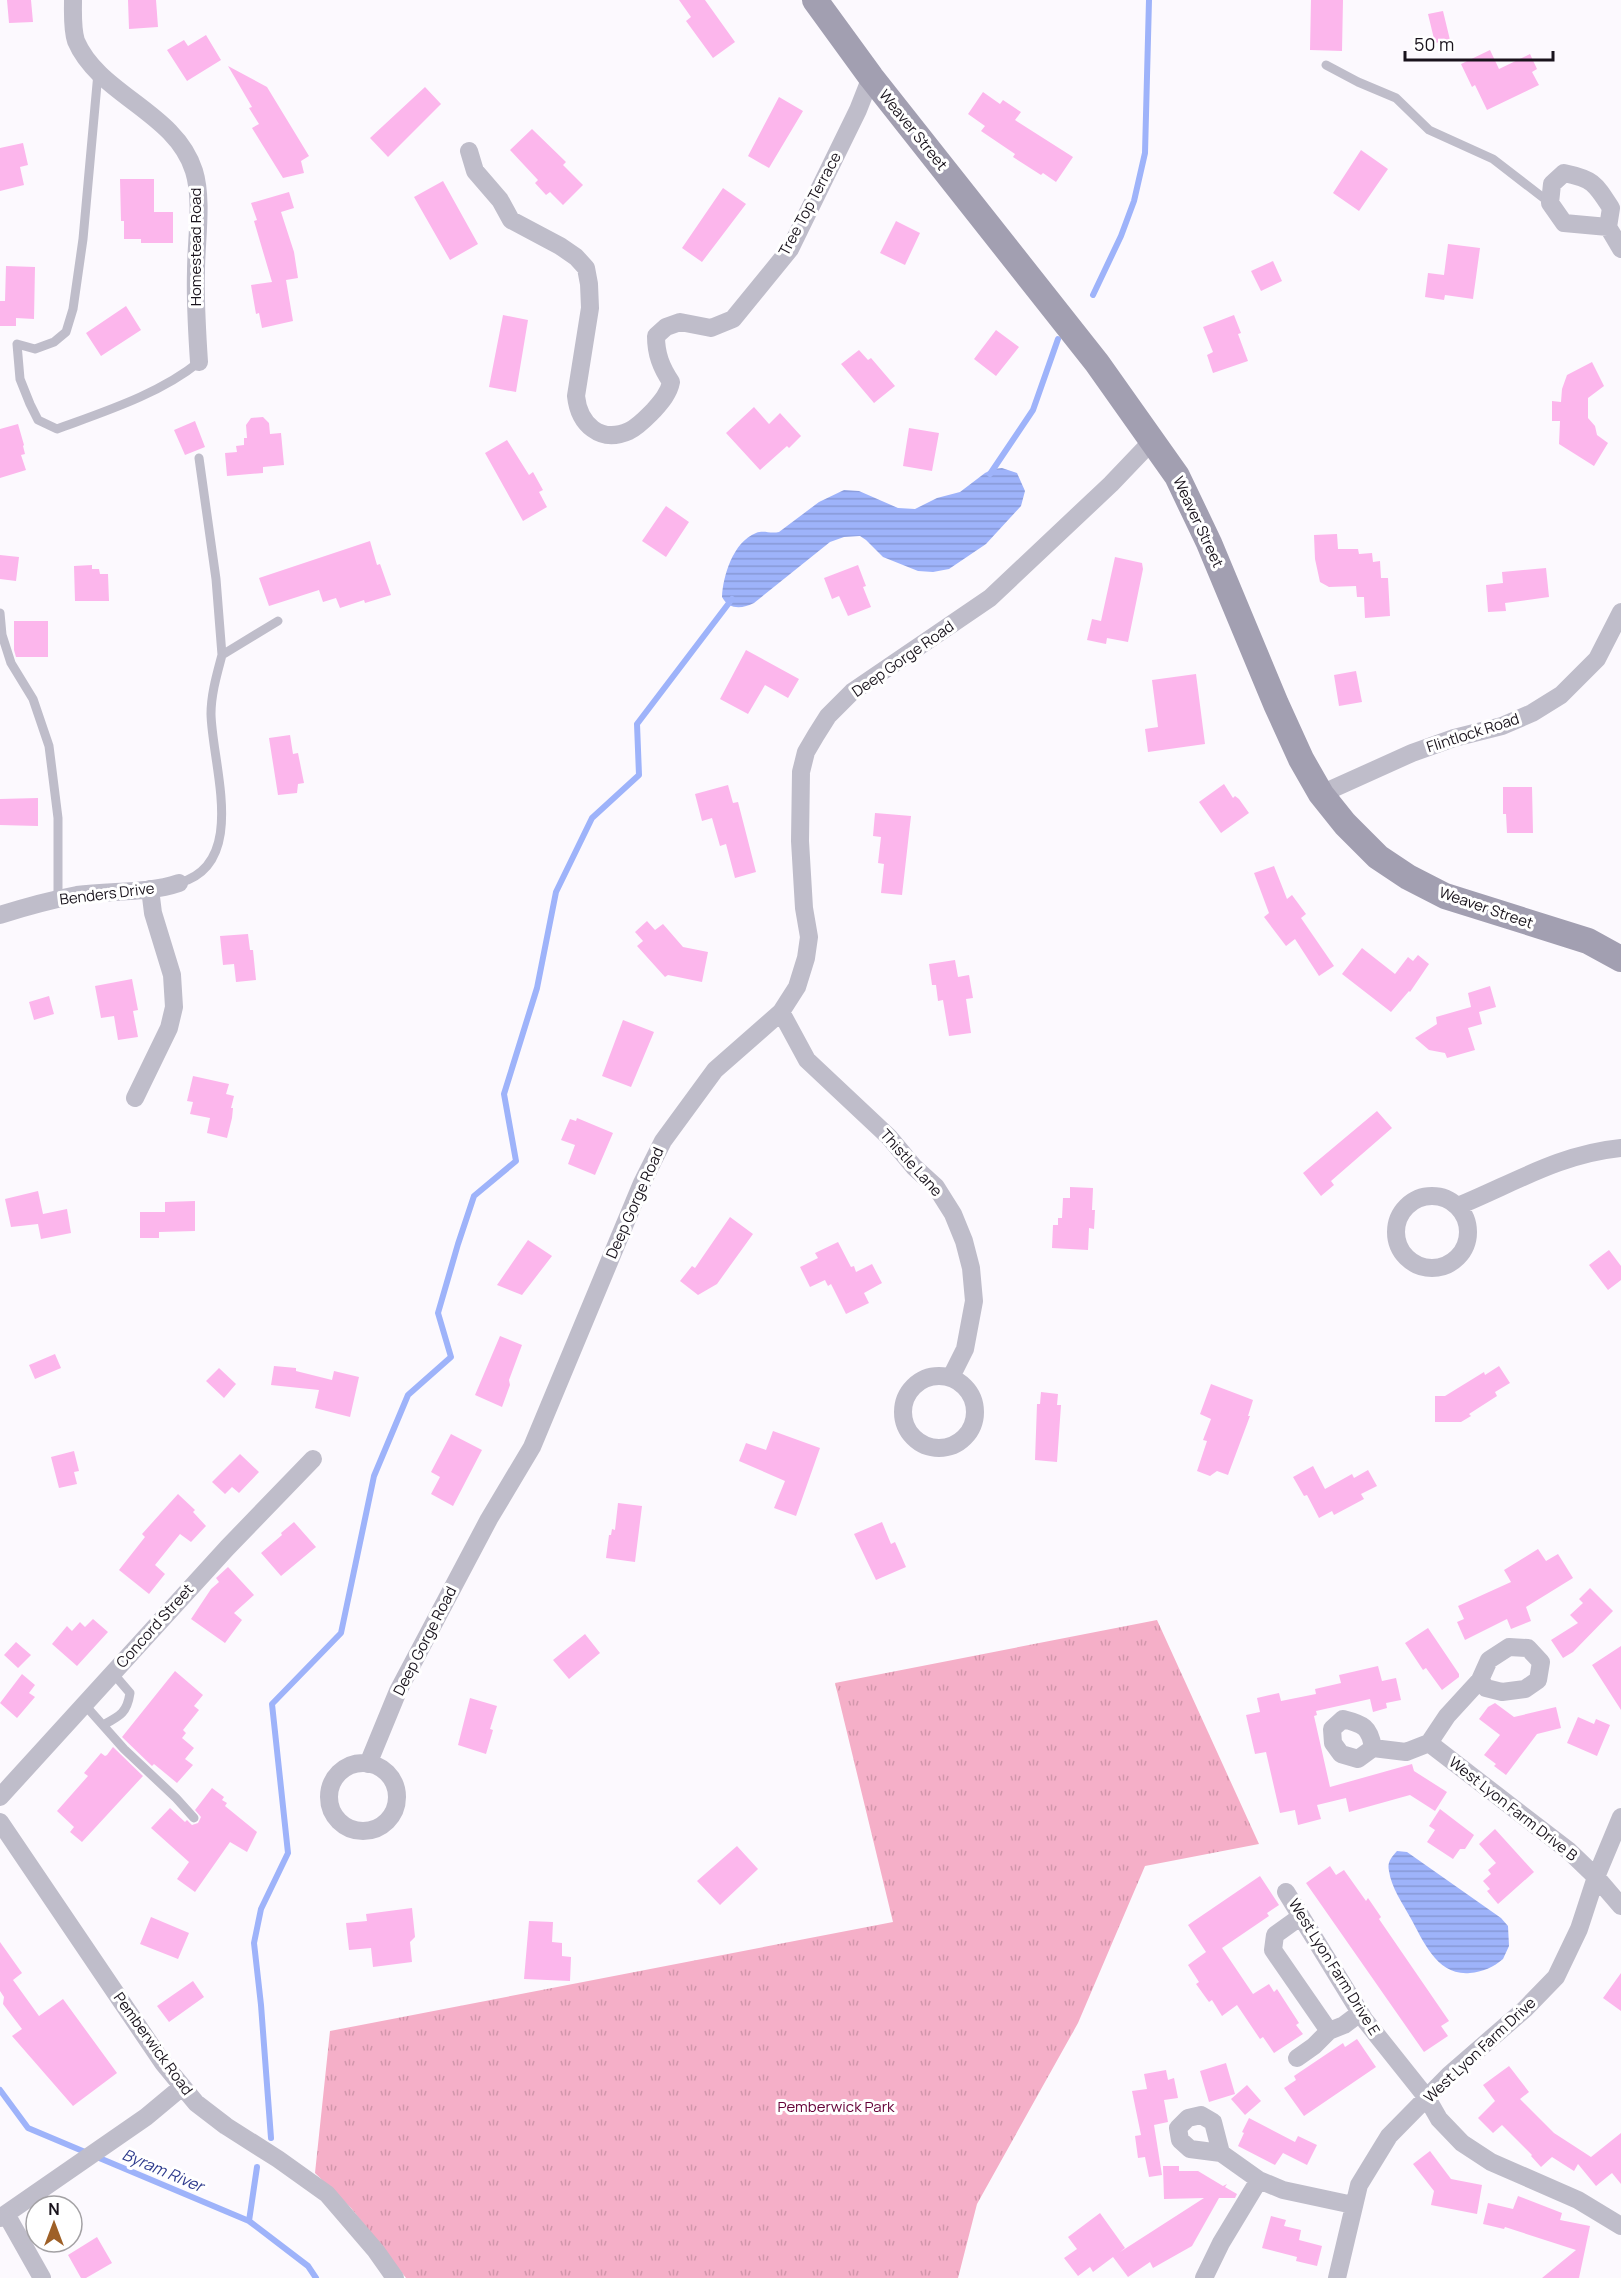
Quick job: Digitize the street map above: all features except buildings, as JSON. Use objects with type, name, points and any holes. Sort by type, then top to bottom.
[{"type":"street","name":"Homestead Road","points":[[73,0],[76,40],[98,73],[141,106],[175,138],[186,151],[194,171],[198,191],[195,299],[199,362]]},
{"type":"street","name":"Weaver Street","points":[[815,0],[871,77],[1097,363],[1177,476],[1190,501],[1301,759],[1321,794],[1345,824],[1378,857],[1408,877],[1445,896],[1588,941],[1621,959]]},
{"type":"street","name":"Tree Top Terrace","points":[[469,152],[475,171],[500,200],[511,220],[560,246],[576,257],[586,268],[590,308],[578,378],[577,410],[584,423],[595,431],[613,434],[626,432],[639,425],[670,389],[671,382],[662,368],[656,351],[656,336],[666,327],[680,322],[711,328],[733,319],[790,249],[858,110],[871,77]]},
{"type":"street","points":[[1614,222],[1564,224],[1550,203],[1552,184],[1564,173],[1588,178],[1611,208],[1621,249]]},
{"type":"street","name":"Deep Gorge Road","points":[[368,1764],[398,1691],[413,1662],[489,1519],[532,1447],[642,1183],[663,1141],[716,1070],[782,1012],[797,987],[807,957],[809,937],[804,908],[801,852],[801,772],[806,752],[816,735],[828,716],[852,692],[990,598],[1111,484],[1153,440]]},
{"type":"street","name":"Flintlock Road","points":[[1321,794],[1412,753],[1454,738],[1502,726],[1542,707],[1561,695],[1597,659],[1621,612]]},
{"type":"street","name":"Benders Drive","points":[[0,915],[78,895],[150,890],[166,888],[179,883]]},
{"type":"street","points":[[135,1098],[169,1028],[174,1007],[172,975],[153,913],[150,890]]},
{"type":"street","name":"Thistle Lane","points":[[782,1012],[807,1060],[889,1137],[914,1167],[936,1187],[953,1214],[964,1241],[971,1268],[974,1301],[964,1349],[951,1377]]},
{"type":"street","points":[[1458,1206],[1564,1159],[1591,1151],[1621,1148]]},
{"type":"street","points":[[1425,1196],[1443,1197],[1458,1206],[1465,1216],[1469,1234],[1466,1245],[1459,1256],[1446,1266],[1431,1269],[1420,1267],[1408,1260],[1400,1250],[1395,1236],[1397,1220],[1409,1203],[1425,1196]]},
{"type":"street","points":[[933,1376],[951,1377],[967,1388],[975,1403],[974,1424],[966,1438],[950,1447],[936,1448],[924,1445],[914,1438],[905,1424],[904,1401],[921,1380],[933,1376]]},
{"type":"street","name":"Concord Street","points":[[0,1797],[227,1548],[313,1460]]},
{"type":"street","points":[[1373,1748],[1406,1752],[1429,1743],[1447,1716],[1480,1680]]},
{"type":"street","name":"West Lyon Farm Drive B","points":[[1429,1743],[1569,1851],[1621,1906]]},
{"type":"street","name":"West Lyon Farm Drive","points":[[1337,2278],[1359,2185],[1389,2136],[1449,2075],[1525,2009],[1556,1977],[1579,1929],[1596,1877],[1621,1817]]},
{"type":"street","name":"Pemberwick Road","points":[[0,1822],[163,2063],[182,2087],[196,2103],[226,2127],[278,2159],[327,2194],[376,2251],[395,2278]]},
{"type":"street","name":"West Lyon Farm Drive E","points":[[1286,1892],[1360,2013],[1427,2098],[1439,2119],[1462,2143],[1491,2163],[1578,2200],[1621,2226]]},
{"type":"street","points":[[1300,1917],[1275,1935],[1273,1950],[1329,2031]]},
{"type":"street","points":[[1297,2058],[1329,2031],[1344,2025],[1360,2013]]},
{"type":"street","points":[[42,2278],[2,2213],[129,2129],[182,2087]]},
{"type":"street","points":[[1221,2153],[1259,2180],[1283,2190],[1353,2205]]},
{"type":"street","points":[[1204,2278],[1221,2243],[1259,2180]]},
{"type":"lane","points":[[1326,65],[1396,98],[1429,130],[1493,159],[1550,203]]},
{"type":"lane","points":[[98,73],[83,239],[73,309],[66,332],[54,342],[35,349],[17,344],[20,379],[38,420],[57,429],[182,376],[199,362]]},
{"type":"lane","points":[[179,883],[192,880],[204,871],[217,849],[221,833],[211,714],[214,685],[222,655],[214,562],[199,458]]},
{"type":"lane","points":[[0,613],[2,635],[11,663],[33,699],[49,746],[58,819],[58,900]]},
{"type":"lane","points":[[222,655],[278,621]]},
{"type":"lane","points":[[103,1725],[120,1716],[128,1706],[130,1693],[112,1672]]},
{"type":"lane","points":[[84,1704],[194,1818]]},
{"type":"green space","name":"Pemberwick Park","points":[[1157,1620],[1259,1844],[1145,1866],[1078,2023],[977,2204],[958,2278],[406,2278],[351,2208],[315,2173],[330,2031],[893,1922],[835,1683]]},
{"type":"water","points":[[1002,468],[1017,473],[1025,491],[1021,506],[986,544],[949,569],[933,572],[918,571],[883,557],[860,536],[844,537],[830,542],[754,603],[736,607],[728,604],[722,597],[724,579],[731,560],[748,537],[759,532],[779,532],[819,502],[844,490],[859,491],[898,508],[915,509],[937,498],[960,492],[985,473]]},
{"type":"water","points":[[1397,1851],[1407,1852],[1501,1918],[1508,1926],[1509,1946],[1503,1959],[1488,1969],[1470,1973],[1449,1969],[1440,1963],[1426,1946],[1392,1883],[1389,1865]]},
{"type":"waterway","points":[[1093,295],[1121,236],[1134,201],[1145,153],[1149,0]]},
{"type":"waterway","points":[[990,474],[1033,410],[1058,339]]},
{"type":"waterway","points":[[271,2138],[254,1943],[261,1909],[288,1853],[272,1704],[341,1633],[374,1476],[408,1395],[451,1357],[438,1313],[474,1196],[516,1161],[504,1094],[537,988],[556,892],[592,818],[639,775],[637,724],[732,599]]},
{"type":"waterway","name":"Byram River","points":[[0,2090],[28,2128],[249,2221],[308,2266],[316,2278]]},
{"type":"waterway","points":[[249,2221],[257,2167]]}]
